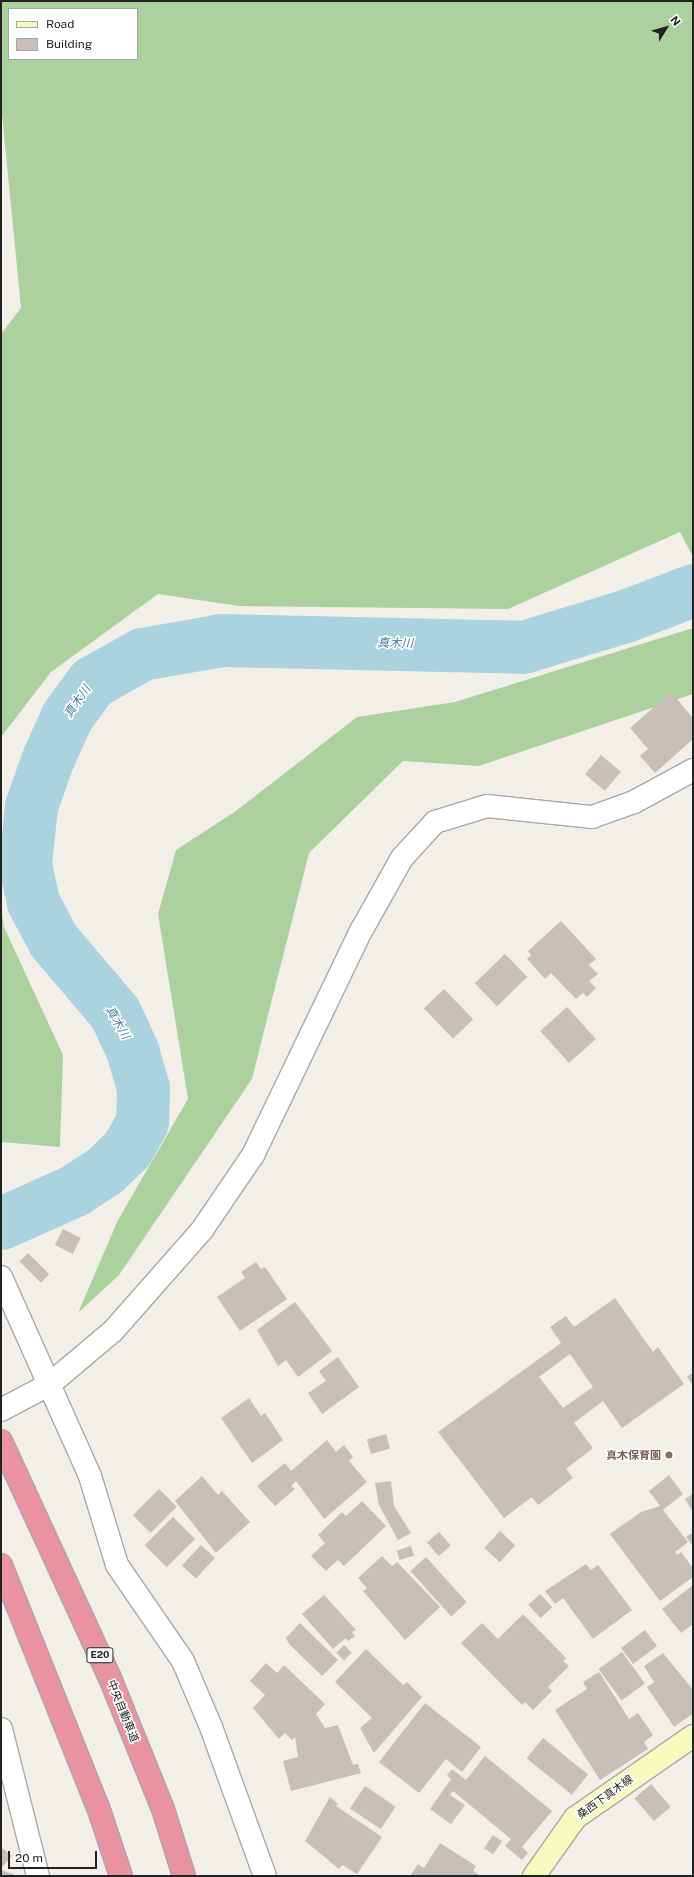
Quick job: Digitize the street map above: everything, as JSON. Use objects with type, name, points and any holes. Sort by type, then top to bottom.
[{"type":"highway","name":"中央自動車道","points":[[1,1441],[110,1678],[163,1809],[184,1876]]},
{"type":"highway","points":[[1,1565],[98,1807],[121,1876]]},
{"type":"main road","name":"桑西下真木線","points":[[534,1876],[575,1818],[693,1736]]},
{"type":"street","points":[[1,1410],[50,1384],[112,1330],[202,1230],[253,1155],[361,931],[402,858],[435,822],[487,806],[592,817],[634,802],[693,770]]},
{"type":"street","points":[[1,1277],[90,1476],[117,1565],[183,1661],[211,1728],[265,1876]]},
{"type":"street","points":[[1,1730],[38,1876]]},
{"type":"green space","points":[[1,1],[693,1],[693,557],[680,532],[508,609],[239,606],[158,594],[51,672],[1,737],[1,334],[21,308],[1,104]]},
{"type":"green space","points":[[693,628],[693,694],[479,766],[403,761],[309,853],[252,1079],[119,1275],[78,1313],[118,1220],[188,1099],[158,914],[176,850],[236,811],[357,717],[455,702]]},
{"type":"green space","points":[[1,907],[4,927],[63,1055],[60,1147],[1,1142]]},
{"type":"building","points":[[671,692],[693,718],[693,739],[655,773],[640,756],[648,749],[630,728]]},
{"type":"building","points":[[601,755],[621,772],[605,791],[585,774]]},
{"type":"building","points":[[561,921],[596,959],[589,965],[598,974],[589,981],[596,988],[587,997],[583,993],[576,999],[551,973],[545,979],[527,959],[531,955],[528,951]]},
{"type":"building","points":[[505,954],[527,977],[497,1006],[475,983]]},
{"type":"building","points":[[444,989],[473,1019],[453,1039],[424,1008]]},
{"type":"building","points":[[567,1007],[596,1039],[569,1063],[540,1031]]},
{"type":"building","points":[[63,1229],[81,1238],[73,1254],[55,1245]]},
{"type":"building","points":[[28,1253],[49,1274],[41,1283],[20,1261]]},
{"type":"building","points":[[256,1262],[261,1269],[265,1267],[287,1299],[240,1331],[217,1297],[245,1278],[241,1272]]},
{"type":"building","points":[[615,1298],[653,1352],[658,1347],[684,1384],[622,1428],[603,1401],[574,1423],[593,1448],[566,1469],[573,1478],[538,1505],[532,1497],[504,1518],[438,1432],[561,1343],[550,1327],[566,1316],[574,1327]],"holes":[[[570,1354],[593,1387],[563,1408],[539,1377]]]},
{"type":"building","points":[[295,1302],[332,1351],[298,1377],[286,1360],[278,1366],[257,1330]]},
{"type":"building","points":[[338,1357],[359,1387],[322,1414],[308,1393],[326,1381],[319,1371]]},
{"type":"building","points":[[693,1372],[693,1386],[687,1377]]},
{"type":"building","points":[[249,1398],[261,1416],[265,1413],[283,1440],[252,1463],[221,1418]]},
{"type":"building","points":[[386,1434],[390,1448],[371,1454],[367,1440]]},
{"type":"building","points":[[327,1440],[336,1452],[344,1445],[353,1457],[349,1461],[367,1482],[324,1519],[296,1481],[291,1486],[295,1489],[275,1506],[257,1486],[285,1463],[291,1471]]},
{"type":"building","points":[[669,1475],[683,1494],[663,1510],[688,1542],[675,1552],[677,1555],[681,1552],[693,1568],[693,1577],[660,1601],[610,1534],[641,1512],[660,1506],[649,1491]]},
{"type":"building","points":[[202,1476],[218,1495],[222,1491],[250,1522],[216,1553],[175,1501]]},
{"type":"building","points":[[391,1481],[394,1506],[411,1533],[398,1540],[379,1505],[375,1483]]},
{"type":"building","points":[[159,1489],[177,1507],[151,1533],[133,1515]]},
{"type":"building","points":[[693,1494],[693,1512],[685,1499]]},
{"type":"building","points":[[362,1501],[386,1526],[344,1566],[338,1560],[326,1571],[311,1556],[325,1543],[318,1535],[342,1512],[346,1516]]},
{"type":"building","points":[[173,1517],[195,1539],[167,1567],[145,1545]]},
{"type":"building","points":[[500,1531],[515,1545],[500,1562],[484,1548]]},
{"type":"building","points":[[439,1532],[451,1546],[439,1556],[427,1542]]},
{"type":"building","points":[[693,1532],[693,1546],[686,1537]]},
{"type":"building","points":[[201,1545],[215,1558],[196,1578],[182,1565]]},
{"type":"building","points":[[411,1546],[414,1556],[400,1560],[397,1550]]},
{"type":"building","points":[[382,1556],[392,1566],[397,1562],[440,1607],[405,1640],[363,1591],[367,1588],[358,1578]]},
{"type":"building","points":[[426,1557],[467,1602],[451,1616],[410,1571]]},
{"type":"building","points":[[586,1564],[591,1570],[598,1565],[632,1610],[593,1639],[563,1598],[555,1604],[545,1591]]},
{"type":"building","points":[[693,1585],[693,1624],[681,1633],[662,1609]]},
{"type":"building","points":[[540,1594],[552,1607],[541,1618],[528,1605]]},
{"type":"building","points":[[324,1595],[356,1630],[352,1632],[355,1636],[348,1641],[346,1638],[333,1649],[302,1614]]},
{"type":"building","points":[[523,1614],[566,1658],[563,1661],[569,1666],[548,1687],[552,1691],[533,1710],[525,1702],[522,1705],[461,1643],[482,1623],[498,1639]]},
{"type":"building","points":[[300,1623],[338,1660],[322,1676],[289,1644],[286,1638]]},
{"type":"building","points":[[645,1630],[657,1646],[633,1664],[621,1648]]},
{"type":"building","points":[[344,1645],[352,1653],[344,1661],[336,1653]]},
{"type":"building","points":[[366,1649],[403,1685],[407,1682],[422,1697],[374,1753],[360,1728],[372,1718],[335,1682]]},
{"type":"building","points":[[622,1652],[645,1684],[621,1701],[599,1669]]},
{"type":"building","points":[[663,1653],[693,1690],[693,1718],[691,1715],[674,1727],[647,1687],[654,1682],[644,1666]]},
{"type":"building","points":[[266,1663],[277,1673],[284,1665],[325,1704],[316,1714],[325,1728],[338,1725],[353,1765],[358,1764],[361,1773],[291,1791],[283,1761],[298,1757],[295,1737],[292,1740],[285,1733],[279,1739],[253,1708],[265,1695],[250,1681]]},
{"type":"building","points":[[599,1672],[629,1719],[638,1713],[653,1735],[644,1742],[648,1749],[600,1780],[555,1710],[587,1689],[583,1682]]},
{"type":"building","points":[[425,1703],[481,1747],[462,1772],[446,1759],[419,1793],[379,1762]]},
{"type":"building","points":[[543,1738],[588,1775],[572,1795],[527,1758]]},
{"type":"building","points":[[485,1756],[552,1811],[522,1847],[528,1853],[522,1860],[505,1846],[511,1839],[453,1791],[450,1795],[465,1805],[451,1824],[430,1809],[451,1779],[447,1775],[452,1769],[466,1780]]},
{"type":"building","points":[[651,1784],[671,1807],[654,1821],[634,1798]]},
{"type":"building","points":[[365,1786],[396,1807],[381,1829],[350,1808]]},
{"type":"building","points":[[330,1797],[338,1804],[336,1806],[382,1837],[357,1874],[342,1865],[339,1869],[305,1841]]},
{"type":"building","points":[[493,1835],[502,1841],[493,1854],[484,1848]]},
{"type":"building","points":[[440,1843],[476,1866],[473,1871],[481,1876],[410,1876],[418,1864],[424,1868]]},
{"type":"building","points":[[1,1847],[12,1856],[1,1868]]},
{"type":"building","points":[[1,1870],[13,1874],[13,1876],[1,1876]]},
{"type":"waterway","name":"真木川","points":[[1,1223],[73,1191],[105,1170],[127,1149],[142,1122],[143,1088],[133,1052],[115,1013],[53,940],[33,902],[25,864],[31,806],[48,758],[67,716],[92,682],[142,654],[221,640],[523,647],[625,616],[693,590]]},
{"type":"place","name":"真木保育園","points":[[669,1455]]}]
